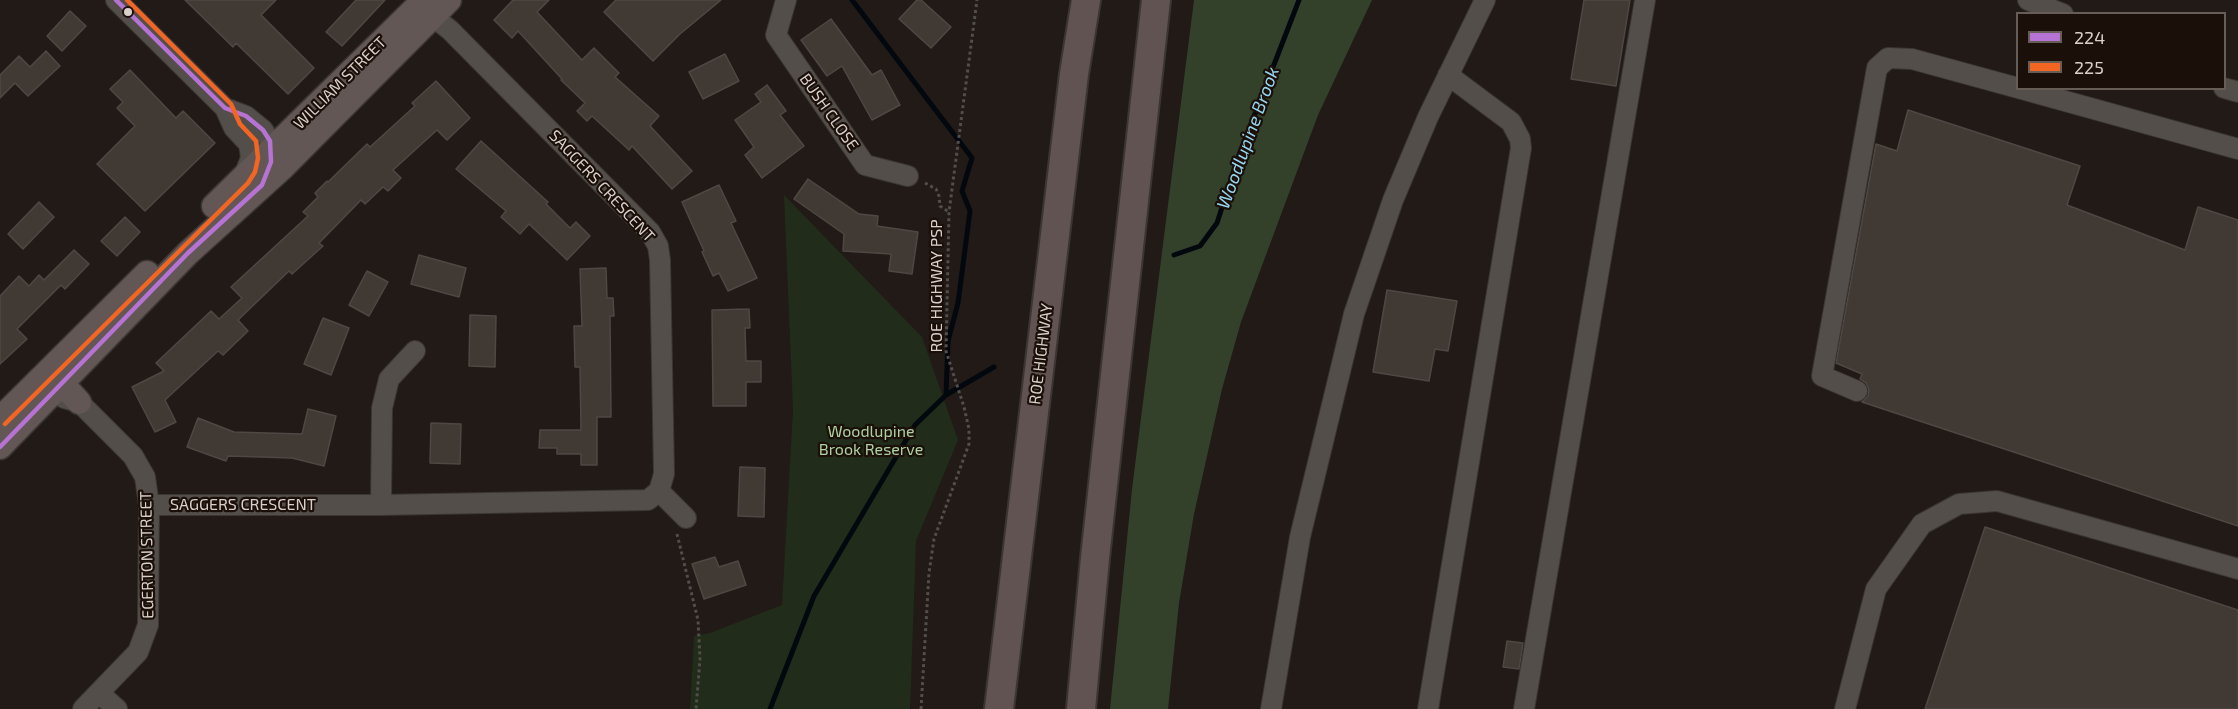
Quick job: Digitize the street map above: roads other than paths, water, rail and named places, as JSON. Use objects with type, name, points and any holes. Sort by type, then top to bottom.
[{"type":"highway","name":"ROE HIGHWAY","points":[[999,709],[1074,74],[1086,0]]},
{"type":"highway","points":[[1081,709],[1095,558],[1156,0]]},
{"type":"main road","name":"WILLIAM STREET","points":[[0,419],[78,354],[252,182],[282,168],[370,79],[431,6]]},
{"type":"main road","name":"WILLIAM STREET","points":[[252,182],[264,148],[299,124],[333,91],[369,67],[431,6]]},
{"type":"main road","points":[[264,148],[278,159],[335,101],[370,79]]},
{"type":"main road","name":"WILLIAM STREET","points":[[68,396],[78,354]]},
{"type":"main road","name":"WILLIAM STREET","points":[[0,433],[49,389],[68,396]]},
{"type":"main road","name":"WILLIAM STREET","points":[[0,447],[34,412],[68,396]]},
{"type":"street","points":[[116,0],[225,108],[234,128],[264,148]]},
{"type":"street","name":"BUSH CLOSE","points":[[786,0],[776,35],[865,165],[909,176]]},
{"type":"street","points":[[1271,709],[1300,537],[1354,314],[1393,200],[1428,117],[1485,0]]},
{"type":"street","points":[[1524,709],[1645,0]]},
{"type":"street","points":[[2028,0],[2058,12]]},
{"type":"street","name":"SAGGERS CRESCENT","points":[[148,505],[381,505],[648,500],[659,491],[664,474],[658,246],[650,232],[450,30],[431,6]]},
{"type":"street","points":[[1857,390],[1822,376],[1877,69],[1888,58],[1912,59],[2016,87]]},
{"type":"street","points":[[1428,709],[1521,148],[1520,139],[1511,122],[1448,75]]},
{"type":"street","points":[[2025,90],[2238,149]]},
{"type":"street","points":[[381,505],[382,408],[389,379],[415,351]]},
{"type":"street","name":"EGERTON STREET","points":[[68,396],[133,456],[145,477],[148,505],[148,625],[138,652],[83,709]]},
{"type":"street","points":[[659,491],[681,513]]},
{"type":"street","points":[[1845,709],[1876,589],[1922,524],[1959,504],[1996,501],[2238,569]]},
{"type":"street","points":[[99,693],[117,709]]},
{"type":"waterway","points":[[852,0],[972,158],[962,191],[970,211],[958,303],[948,341],[946,395]]},
{"type":"waterway","name":"Woodlupine Brook","points":[[1174,255],[1200,246],[1217,223],[1239,155],[1299,0]]},
{"type":"waterway","name":"Woodlupine Brook","points":[[770,709],[814,596],[915,425],[946,395],[994,367]]},
{"type":"park label","name":"Woodlupine Brook Reserve","points":[[871,441]]}]
